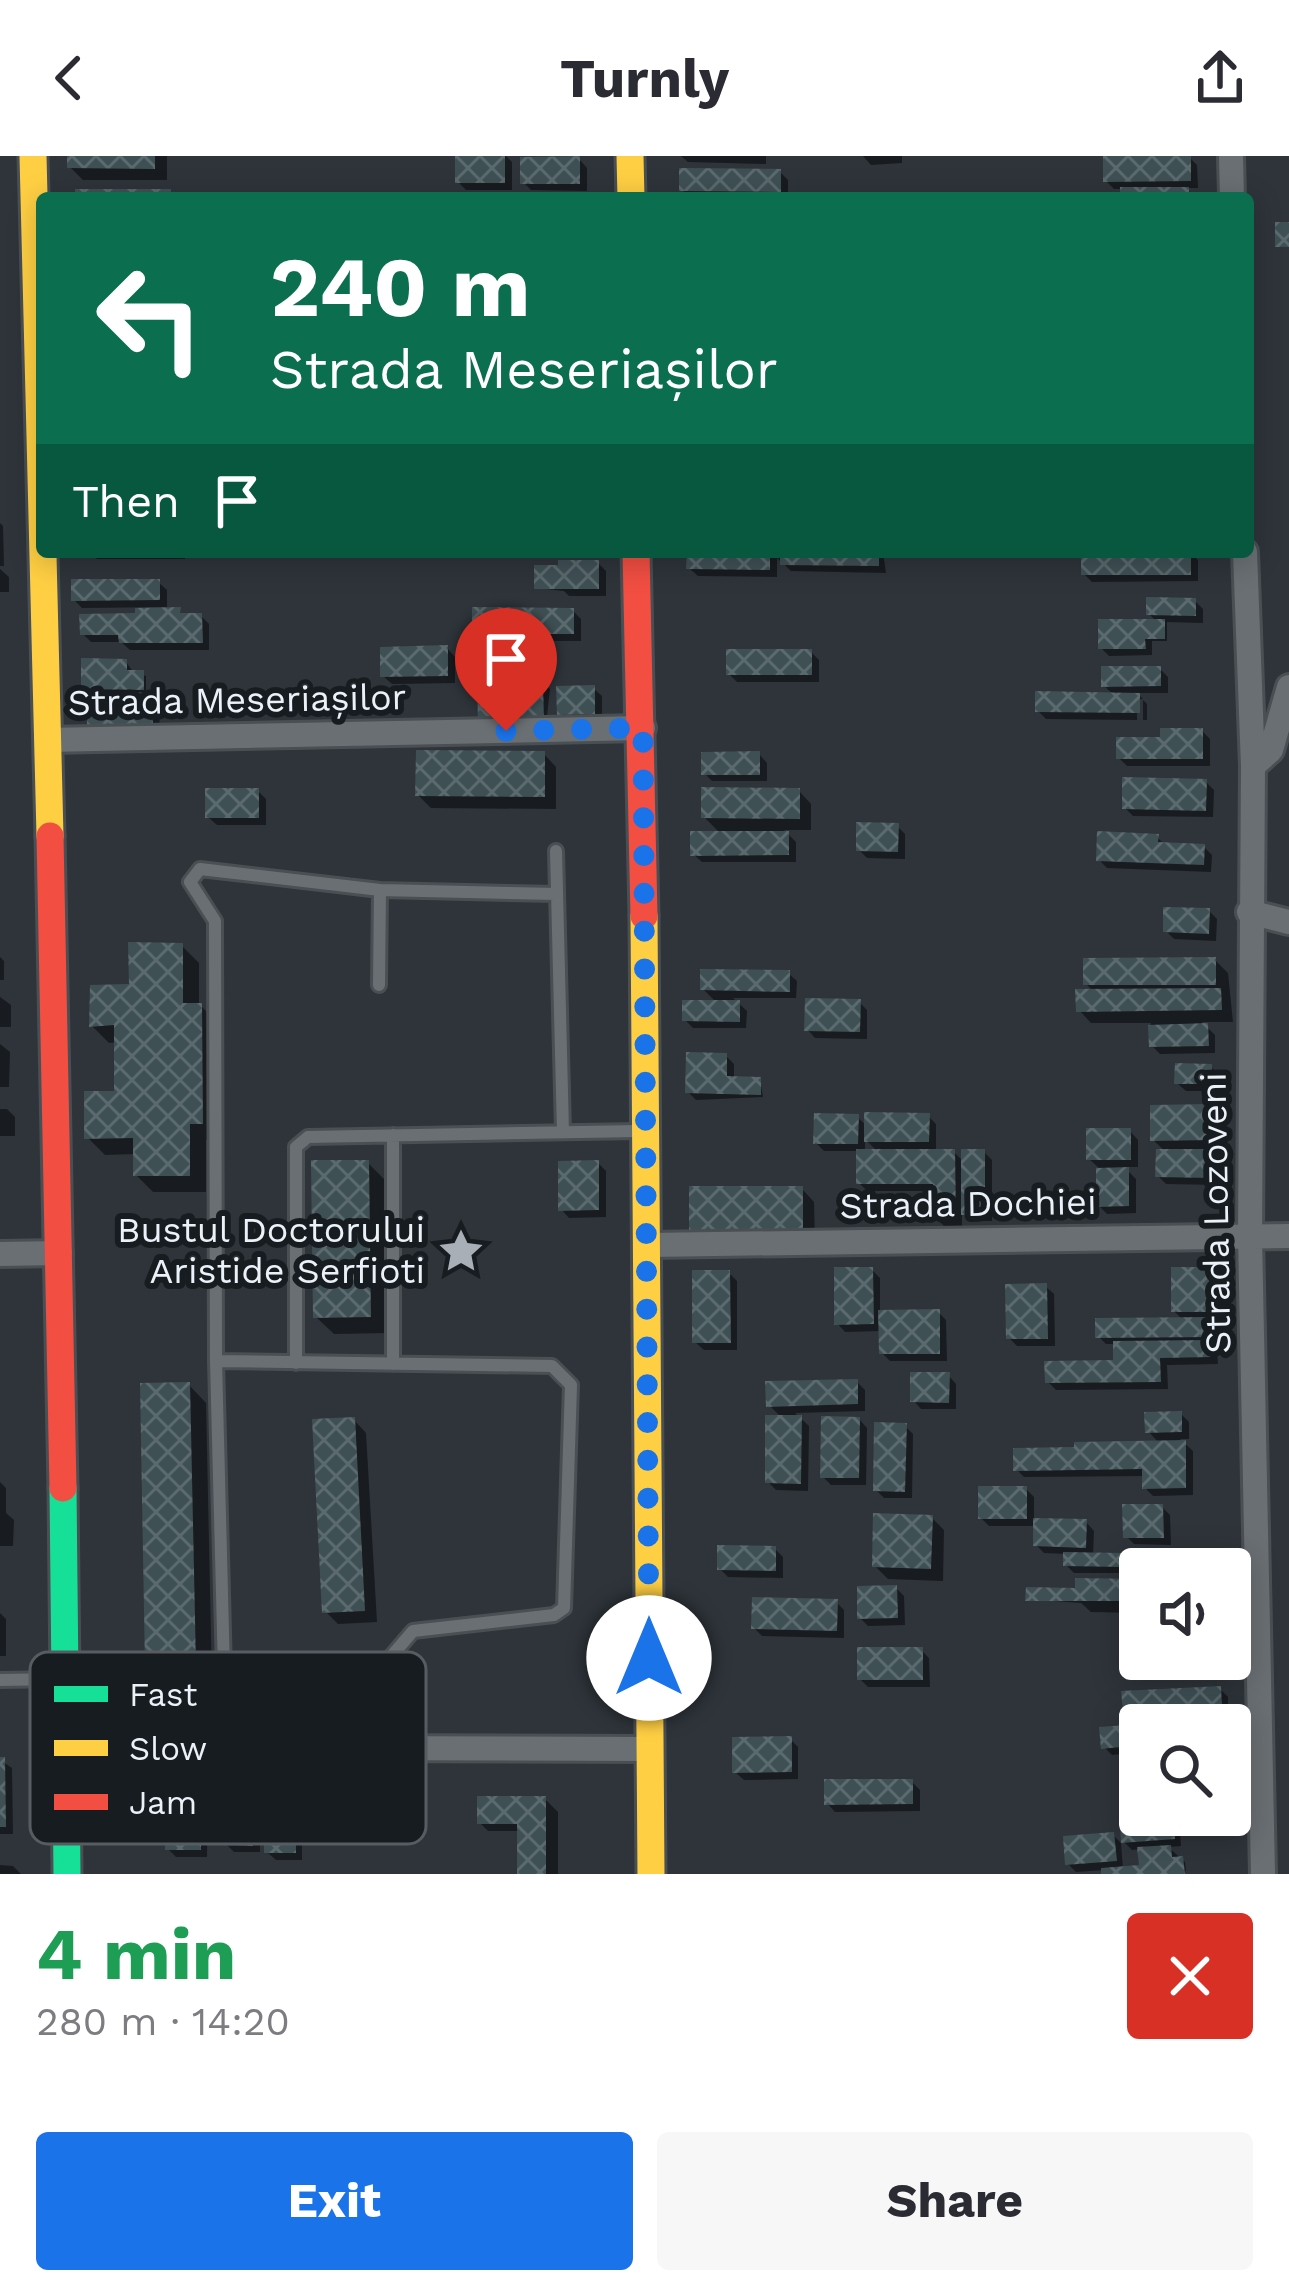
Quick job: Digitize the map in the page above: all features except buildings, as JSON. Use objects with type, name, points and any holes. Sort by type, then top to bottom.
[{"type":"street","points":[[32,156],[36,312]]},
{"type":"street","points":[[630,156],[631,192]]},
{"type":"street","points":[[1231,156],[1232,192]]},
{"type":"street","points":[[42,558],[60,1253],[62,1652]]},
{"type":"street","points":[[636,558],[643,728],[651,1874]]},
{"type":"street","name":"Strada Lozoveni","points":[[1245,558],[1253,766],[1250,1236],[1263,1874]]},
{"type":"street","points":[[1253,766],[1271,750],[1289,687]]},
{"type":"street","name":"Strada Meseriașilor","points":[[47,740],[643,728]]},
{"type":"street","points":[[1250,912],[1289,922]]},
{"type":"street","name":"Strada Dochiei","points":[[648,1245],[1289,1236]]},
{"type":"street","points":[[0,1254],[60,1253]]},
{"type":"street","points":[[426,1748],[650,1749]]},
{"type":"street","points":[[66,1844],[67,1874]]},
{"type":"lane","points":[[556,851],[563,1132]]},
{"type":"lane","points":[[223,1652],[216,1361],[215,921],[190,881],[200,869],[380,890],[557,894]]},
{"type":"lane","points":[[380,890],[380,985]]},
{"type":"lane","points":[[296,1364],[296,1148],[308,1137],[646,1130]]},
{"type":"lane","points":[[393,1135],[393,1364]]},
{"type":"lane","points":[[216,1361],[552,1366],[571,1385],[564,1608],[554,1616],[413,1631],[395,1652]]},
{"type":"lane","points":[[0,1680],[30,1679]]},
{"type":"traffic: fast","points":[[63,1488],[65,1652]]},
{"type":"traffic: fast","points":[[67,1844],[67,1874]]},
{"type":"traffic: slow","points":[[33,156],[36,276]]},
{"type":"traffic: slow","points":[[630,156],[631,192]]},
{"type":"traffic: slow","points":[[43,558],[50,836]]},
{"type":"traffic: slow","points":[[644,916],[651,1874]]},
{"type":"traffic: jam","points":[[636,558],[644,916]]},
{"type":"traffic: jam","points":[[50,836],[63,1488]]},
{"type":"place","name":"Bustul Doctorului Aristide Serfioti","points":[[461,1251]]},
{"type":"route","points":[[506,731],[643,728],[649,1658]]}]
